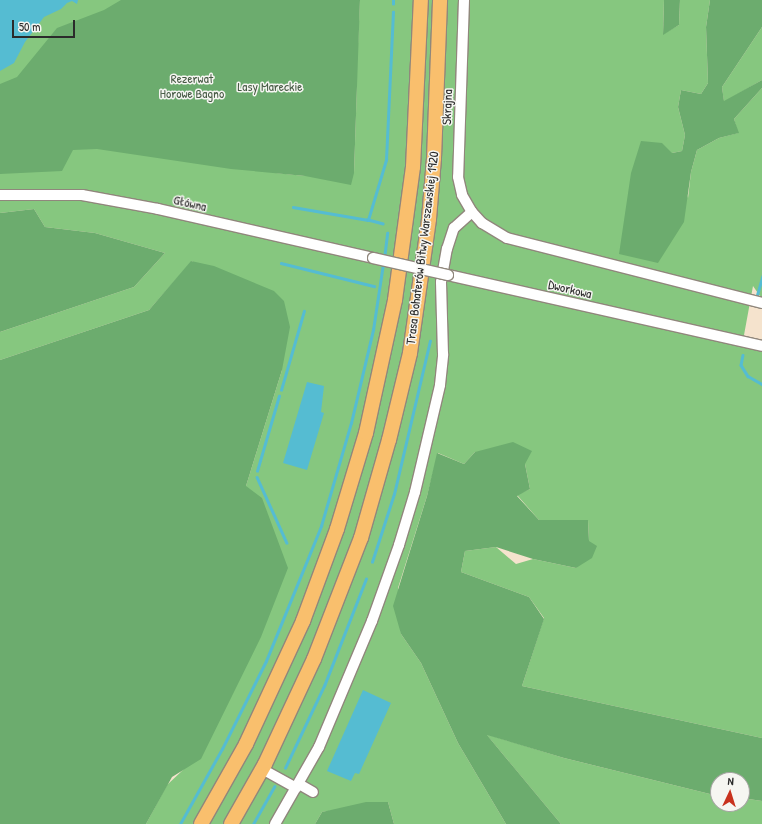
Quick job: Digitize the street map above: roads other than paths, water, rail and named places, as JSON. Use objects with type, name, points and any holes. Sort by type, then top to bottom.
[{"type":"highway","name":"Trasa Bohaterów Bitwy Warszawskiej 1920","points":[[201,824],[246,744],[303,621],[337,529],[366,433],[395,300],[410,190],[418,86],[420,0]]},
{"type":"highway","name":"Trasa Bohaterów Bitwy Warszawskiej 1920","points":[[231,824],[262,769],[314,659],[361,538],[400,398],[418,305],[434,158],[440,0]]},
{"type":"street","name":"Skrajna","points":[[464,0],[458,177],[462,195],[472,212]]},
{"type":"street","name":"Główna","points":[[0,194],[33,193],[82,195],[158,209],[373,258]]},
{"type":"street","points":[[274,824],[298,786],[319,747],[352,672],[399,545],[414,492],[440,385],[443,354],[441,282],[447,249],[454,228],[472,212],[482,223],[507,238],[762,303]]},
{"type":"street","name":"Dworkowa","points":[[373,258],[762,346]]},
{"type":"street","points":[[262,769],[314,792]]},
{"type":"water","points":[[0,0],[78,0],[77,4],[72,1],[67,3],[61,9],[44,17],[25,42],[14,63],[0,71]]},
{"type":"water","points":[[307,382],[324,386],[321,412],[324,413],[307,470],[283,463]]},
{"type":"water","points":[[363,690],[391,703],[359,774],[355,773],[351,781],[327,771]]},
{"type":"waterway","points":[[383,224],[368,220],[386,160],[393,12]]},
{"type":"waterway","points":[[293,207],[368,220]]},
{"type":"waterway","points":[[384,259],[387,233]]},
{"type":"waterway","points":[[281,263],[374,286]]},
{"type":"waterway","points":[[180,824],[222,749],[266,661],[321,526],[351,423],[373,330],[383,264]]},
{"type":"waterway","points":[[757,295],[762,277]]},
{"type":"waterway","points":[[281,390],[304,311]]},
{"type":"waterway","points":[[372,562],[394,494],[430,341]]},
{"type":"waterway","points":[[743,355],[741,365],[748,376],[762,384]]},
{"type":"waterway","points":[[257,471],[279,396]]},
{"type":"waterway","points":[[257,477],[287,543]]},
{"type":"waterway","points":[[285,768],[324,686],[366,579]]},
{"type":"waterway","points":[[253,824],[274,787]]},
{"type":"park label","name":"Rezerwat Horowe Bagno","points":[[192,86]]},
{"type":"park label","name":"Lasy Mareckie","points":[[270,86]]}]
